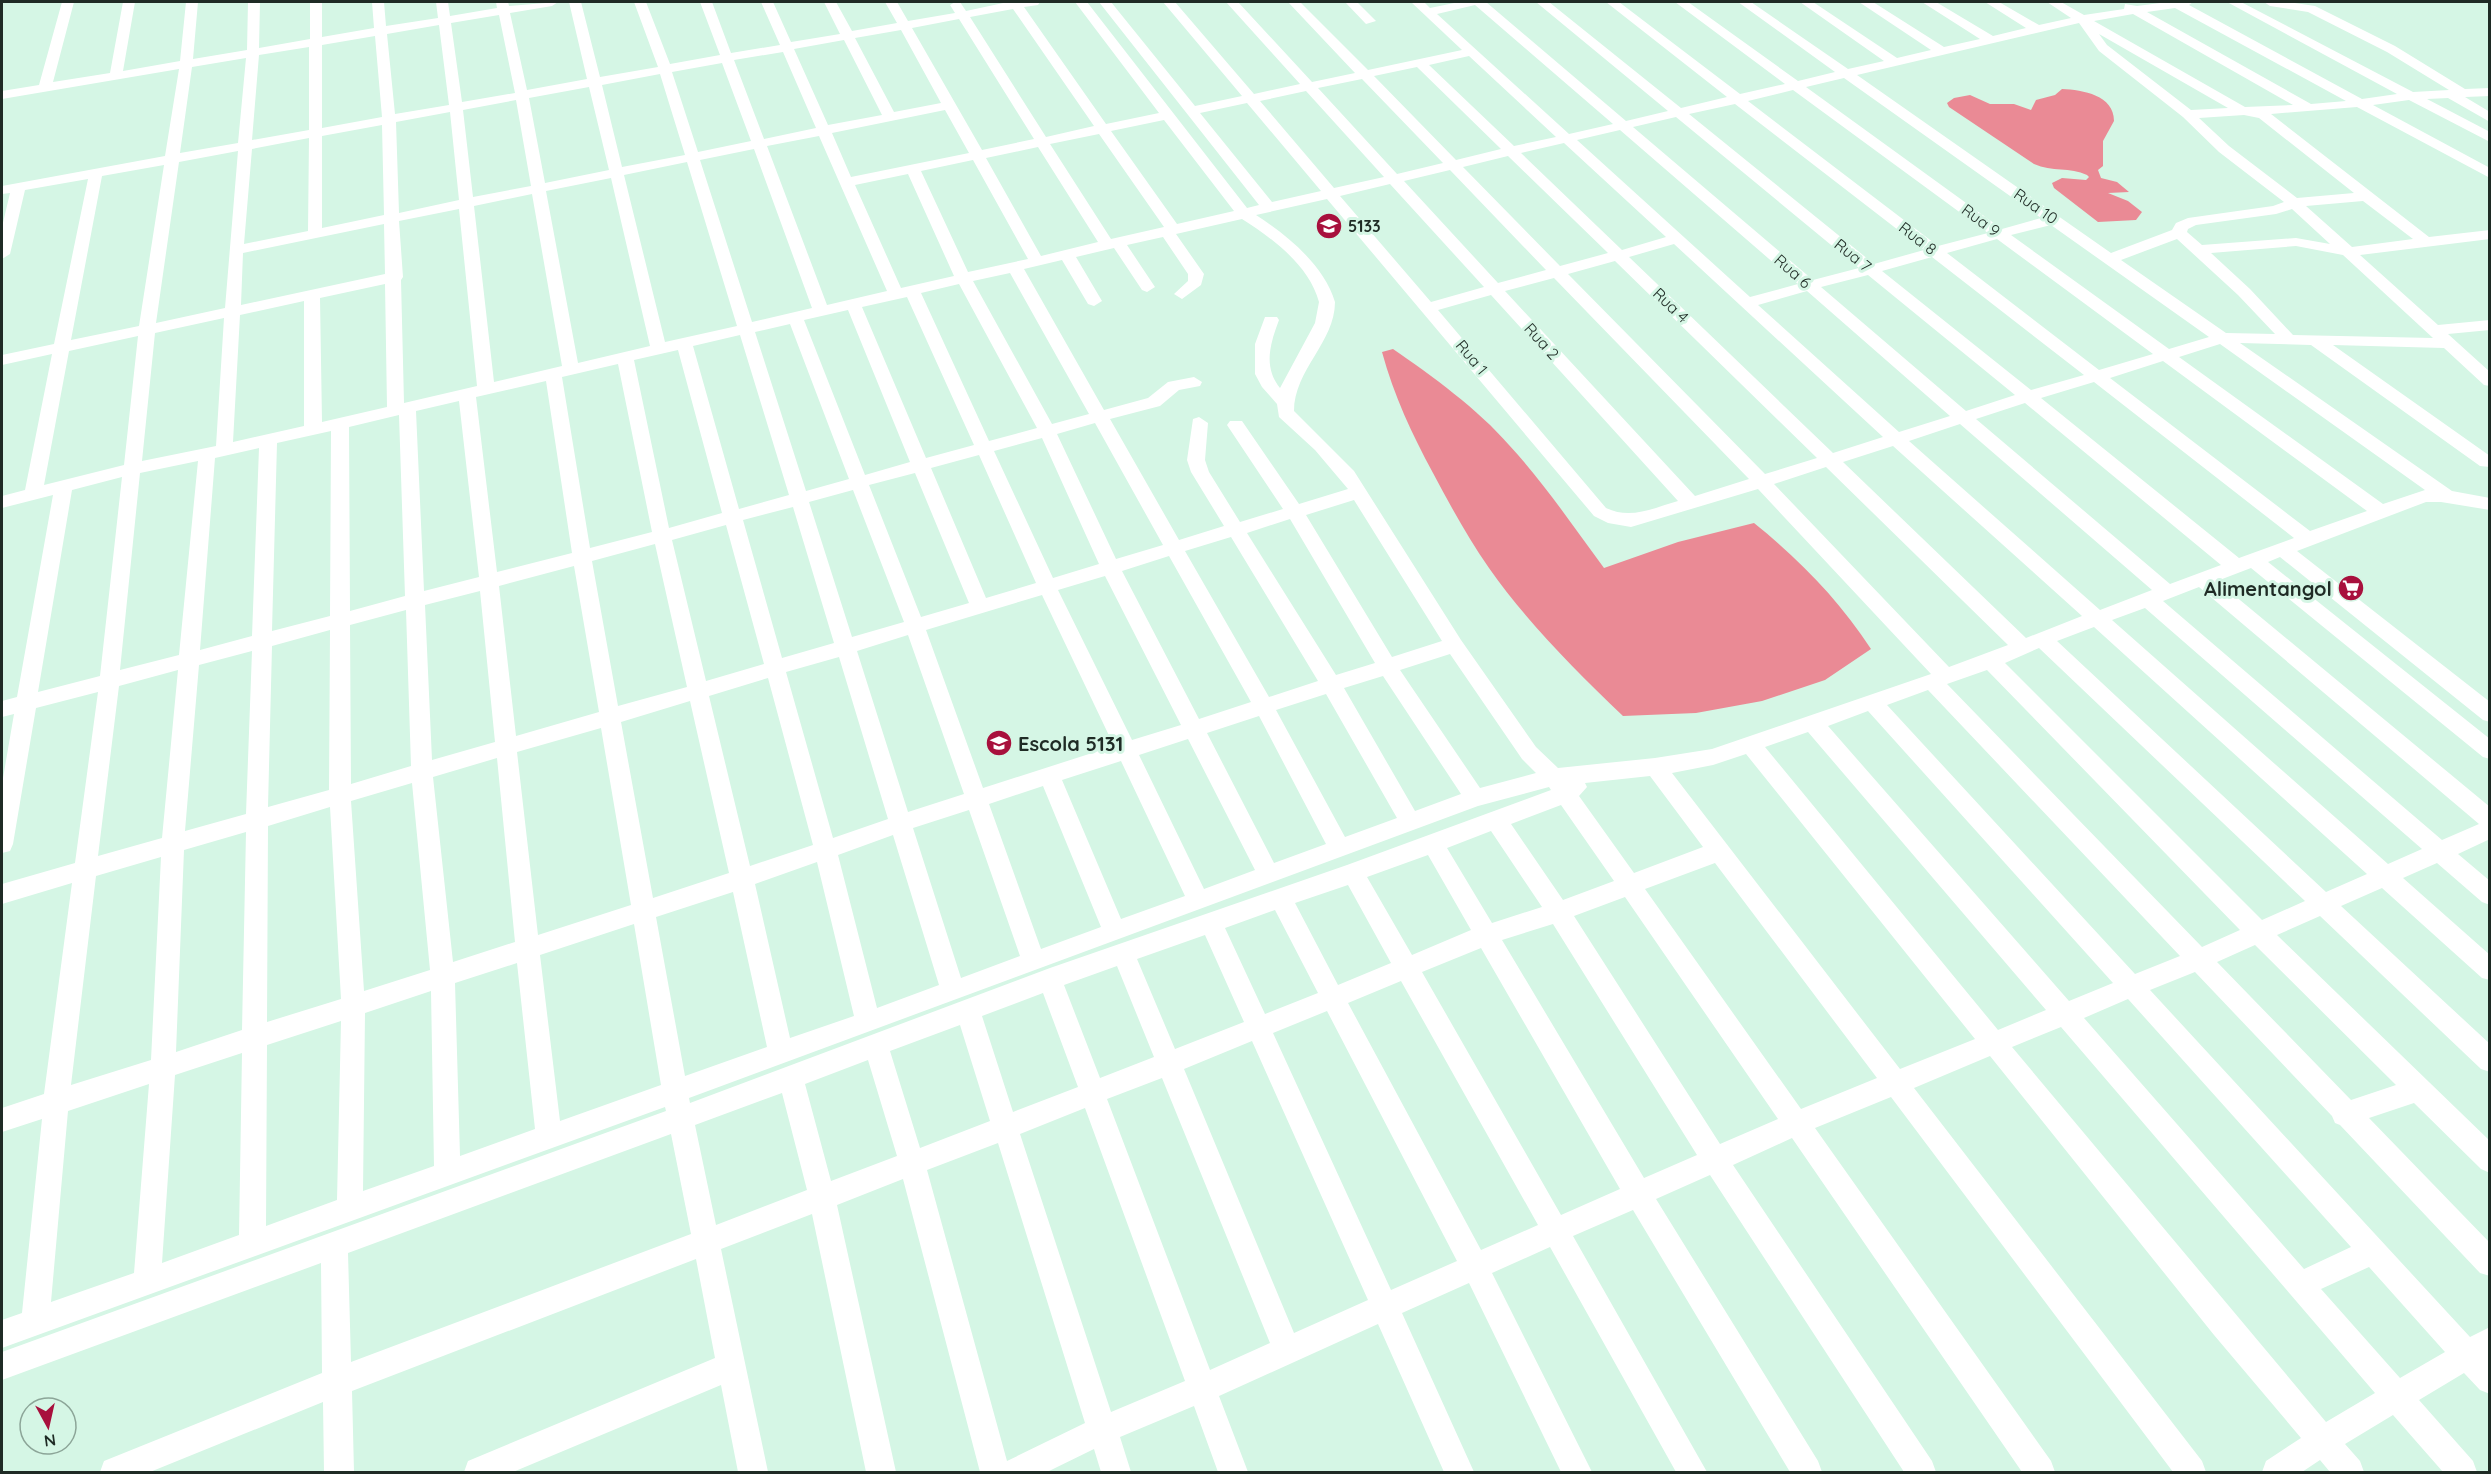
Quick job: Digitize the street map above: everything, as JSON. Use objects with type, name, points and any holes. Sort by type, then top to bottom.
[{"type":"street","points":[[45,87],[68,2]]},
{"type":"street","points":[[116,76],[129,2]]},
{"type":"street","points":[[35,1322],[56,1103],[83,871],[109,682],[147,329],[186,64],[192,2]]},
{"type":"street","points":[[147,1282],[163,1068],[173,844],[190,660],[234,311],[236,250],[253,53],[254,2]]},
{"type":"street","points":[[315,235],[316,2]]},
{"type":"street","points":[[378,2],[389,120],[401,409],[415,600],[422,772],[442,976],[447,1173]]},
{"type":"street","points":[[441,2],[456,108],[465,204],[490,580],[505,747],[549,1135]]},
{"type":"street","points":[[2,95],[380,32],[445,20],[502,6],[552,2]]},
{"type":"street","points":[[575,2],[615,173],[660,349]]},
{"type":"street","points":[[640,2],[665,69],[845,647],[960,1001],[1005,1128],[1116,1473]]},
{"type":"street","points":[[706,2],[821,311]]},
{"type":"street","points":[[767,2],[847,182],[984,447],[1047,586],[1204,911],[1459,1473]]},
{"type":"street","points":[[830,2],[890,117]]},
{"type":"street","points":[[891,2],[1038,261]]},
{"type":"street","points":[[954,2],[1042,142],[1112,243],[1147,287]]},
{"type":"street","points":[[2,190],[963,15],[1015,3],[1034,2]]},
{"type":"street","points":[[1081,2],[1243,213],[1275,233],[1299,255],[1327,303],[1322,323],[1296,372],[1285,402],[1285,413],[1322,446],[1348,475],[1357,493],[1454,645],[1529,753],[1560,785],[2040,1473]]},
{"type":"street","points":[[1105,2],[1268,207]]},
{"type":"street","name":"Rua 1","points":[[1169,2],[1330,193],[1430,307],[1600,512],[1614,519],[1631,521],[1691,504]]},
{"type":"street","name":"Rua 2","points":[[1232,2],[1691,504]]},
{"type":"street","points":[[1294,2],[1761,482],[2197,960],[2490,1263]]},
{"type":"street","points":[[1352,2],[1370,21]]},
{"type":"street","points":[[1417,2],[1896,439],[2490,970]]},
{"type":"street","points":[[1428,12],[1473,2]]},
{"type":"street","name":"Rua 6","points":[[1479,2],[1962,417],[2438,851],[2490,895]]},
{"type":"street","name":"Rua 7","points":[[1542,2],[2027,397],[2490,751]]},
{"type":"street","name":"Rua 8","points":[[1612,2],[1741,99],[2096,377],[2309,540]]},
{"type":"street","name":"Rua 9","points":[[1681,2],[2381,512]]},
{"type":"street","name":"Rua 10","points":[[1744,2],[2445,495]]},
{"type":"street","points":[[1806,2],[1897,64]]},
{"type":"street","points":[[1865,2],[1943,52]]},
{"type":"street","points":[[1928,2],[1992,41]]},
{"type":"street","points":[[1991,2],[2038,30]]},
{"type":"street","points":[[2053,2],[2242,111],[2263,116],[2424,241]]},
{"type":"street","points":[[2117,2],[2309,109]]},
{"type":"street","points":[[2,502],[131,469],[313,430],[1509,151],[1897,64],[2082,19],[2182,2],[2490,174]]},
{"type":"street","points":[[2233,2],[2490,138]]},
{"type":"street","points":[[2270,2],[2311,9],[2391,49],[2441,78],[2456,93],[2490,118]]},
{"type":"street","points":[[1015,3],[1102,128],[1196,274],[1196,282],[1182,294]]},
{"type":"street","points":[[502,6],[522,96],[537,189],[562,372],[582,557],[678,1105],[733,1365],[753,1473]]},
{"type":"street","points":[[2082,19],[2103,48],[2188,114],[2224,149],[2294,202],[2490,381]]},
{"type":"street","points":[[1192,111],[1472,52]]},
{"type":"street","name":"Rua 4","points":[[1419,63],[1832,460],[2322,904],[2490,1061]]},
{"type":"street","points":[[2188,114],[2309,109],[2412,96],[2490,92]]},
{"type":"street","points":[[236,250],[950,105]]},
{"type":"street","points":[[847,182],[1168,115]]},
{"type":"street","points":[[913,169],[963,278],[1047,430],[1110,566],[1274,886],[1475,1268],[1577,1473]]},
{"type":"street","points":[[33,495],[96,172]]},
{"type":"street","points":[[2,254],[19,187]]},
{"type":"street","points":[[2180,233],[2181,226],[2193,221],[2276,210],[2294,202],[2367,196]]},
{"type":"street","points":[[1746,303],[1938,253],[2055,219]]},
{"type":"street","points":[[2180,233],[2244,292],[2288,339]]},
{"type":"street","points":[[2110,259],[2180,233]]},
{"type":"street","points":[[2198,250],[2296,242],[2349,252],[2490,234]]},
{"type":"street","points":[[1430,307],[1677,239]]},
{"type":"street","points":[[1066,254],[1094,301]]},
{"type":"street","points":[[1014,266],[1263,705],[1340,849]]},
{"type":"street","points":[[2,360],[395,277]]},
{"type":"street","points":[[312,294],[313,430]]},
{"type":"street","points":[[853,304],[923,465],[980,607]]},
{"type":"street","points":[[795,317],[915,626],[977,800],[1042,970],[1093,1093],[1233,1473]]},
{"type":"street","points":[[1270,320],[1261,344],[1260,368],[1270,389],[1285,402]]},
{"type":"street","points":[[2435,330],[2490,325]]},
{"type":"street","points":[[1691,504],[1962,417],[2223,338],[2449,343]]},
{"type":"street","points":[[2316,341],[2486,462]]},
{"type":"street","points":[[684,343],[734,516],[826,851],[872,1033],[912,1163],[995,1473]]},
{"type":"street","points":[[625,357],[662,536],[781,1052]]},
{"type":"street","points":[[2,709],[662,536],[1154,402],[1174,386],[1194,382]]},
{"type":"street","points":[[340,423],[340,795],[353,1005],[350,1207]]},
{"type":"street","points":[[1199,423],[1196,460],[1200,472],[1330,683],[1412,823]]},
{"type":"street","points":[[1236,425],[1294,512],[1387,666],[1475,798]]},
{"type":"street","points":[[252,1242],[257,819],[268,440]]},
{"type":"street","points":[[2,844],[63,488]]},
{"type":"street","points":[[2,894],[699,691],[1110,566],[1237,531],[1357,493]]},
{"type":"street","points":[[1274,886],[1353,873],[1496,820],[1560,785],[1595,772],[1655,767],[1713,757],[1990,661],[2032,643],[2424,496],[2445,495],[2481,504],[2490,518]]},
{"type":"street","points":[[2284,550],[2487,708]]},
{"type":"street","points":[[2203,580],[2490,820]]},
{"type":"street","points":[[2,1120],[742,879],[902,823],[1330,683],[1454,645]]},
{"type":"street","points":[[1990,661],[2258,932],[2490,1160]]},
{"type":"street","points":[[1872,702],[2370,1252],[2478,1347],[2490,1380]]},
{"type":"street","points":[[1812,722],[2462,1473]]},
{"type":"street","points":[[1750,744],[2349,1473]]},
{"type":"street","points":[[1655,767],[1717,852],[1893,1083],[1981,1194],[2191,1473]]},
{"type":"street","points":[[1050,776],[1287,1348]]},
{"type":"street","points":[[2,1366],[334,1243],[678,1105],[781,1052],[872,1033],[960,1001],[1274,886],[1340,849],[1475,798],[1560,785]]},
{"type":"street","points":[[1496,820],[1558,912],[1715,1160],[1921,1473]]},
{"type":"street","points":[[1016,1473],[1102,1430],[1475,1268],[1554,1229],[1893,1083],[1995,1044],[2129,986],[2197,960],[2490,829]]},
{"type":"street","points":[[1432,844],[1488,934],[1638,1194],[1807,1473]]},
{"type":"street","points":[[115,1473],[337,1382],[1005,1128],[1488,934],[1558,912],[1717,852]]},
{"type":"street","points":[[1353,873],[1692,1473]]},
{"type":"street","points":[[2,1334],[549,1135],[790,1078],[872,1033]]},
{"type":"street","points":[[790,1078],[822,1199],[880,1473]]},
{"type":"street","points":[[2344,1114],[2418,1090]]},
{"type":"street","points":[[334,1243],[339,1473]]},
{"type":"street","points":[[2299,1285],[2370,1252]]},
{"type":"street","points":[[2277,1473],[2322,1441],[2478,1347]]},
{"type":"street","points":[[479,1473],[733,1365]]},
{"type":"shaded area","points":[[2062,89],[2096,96],[2109,105],[2113,112],[2114,121],[2103,141],[2103,166],[2098,170],[2101,178],[2117,182],[2129,192],[2108,193],[2128,201],[2142,212],[2136,220],[2098,222],[2054,188],[2052,183],[2062,178],[2086,180],[2089,177],[2087,175],[2034,164],[1949,107],[1947,103],[1954,98],[1970,95],[1990,104],[2014,104],[2031,110],[2036,100],[2055,95]]},
{"type":"shaded area","points":[[1393,349],[1454,394],[1497,432],[1522,459],[1604,568],[1678,542],[1754,523],[1787,551],[1832,597],[1871,649],[1825,680],[1762,701],[1696,713],[1623,716],[1535,626],[1504,588],[1474,545],[1425,458],[1398,399],[1382,352]]},
{"type":"place","name":"5133","points":[[1329,226]]},
{"type":"place","name":"Alimentangol","points":[[2351,588]]},
{"type":"place","name":"Escola 5131","points":[[999,743]]}]
